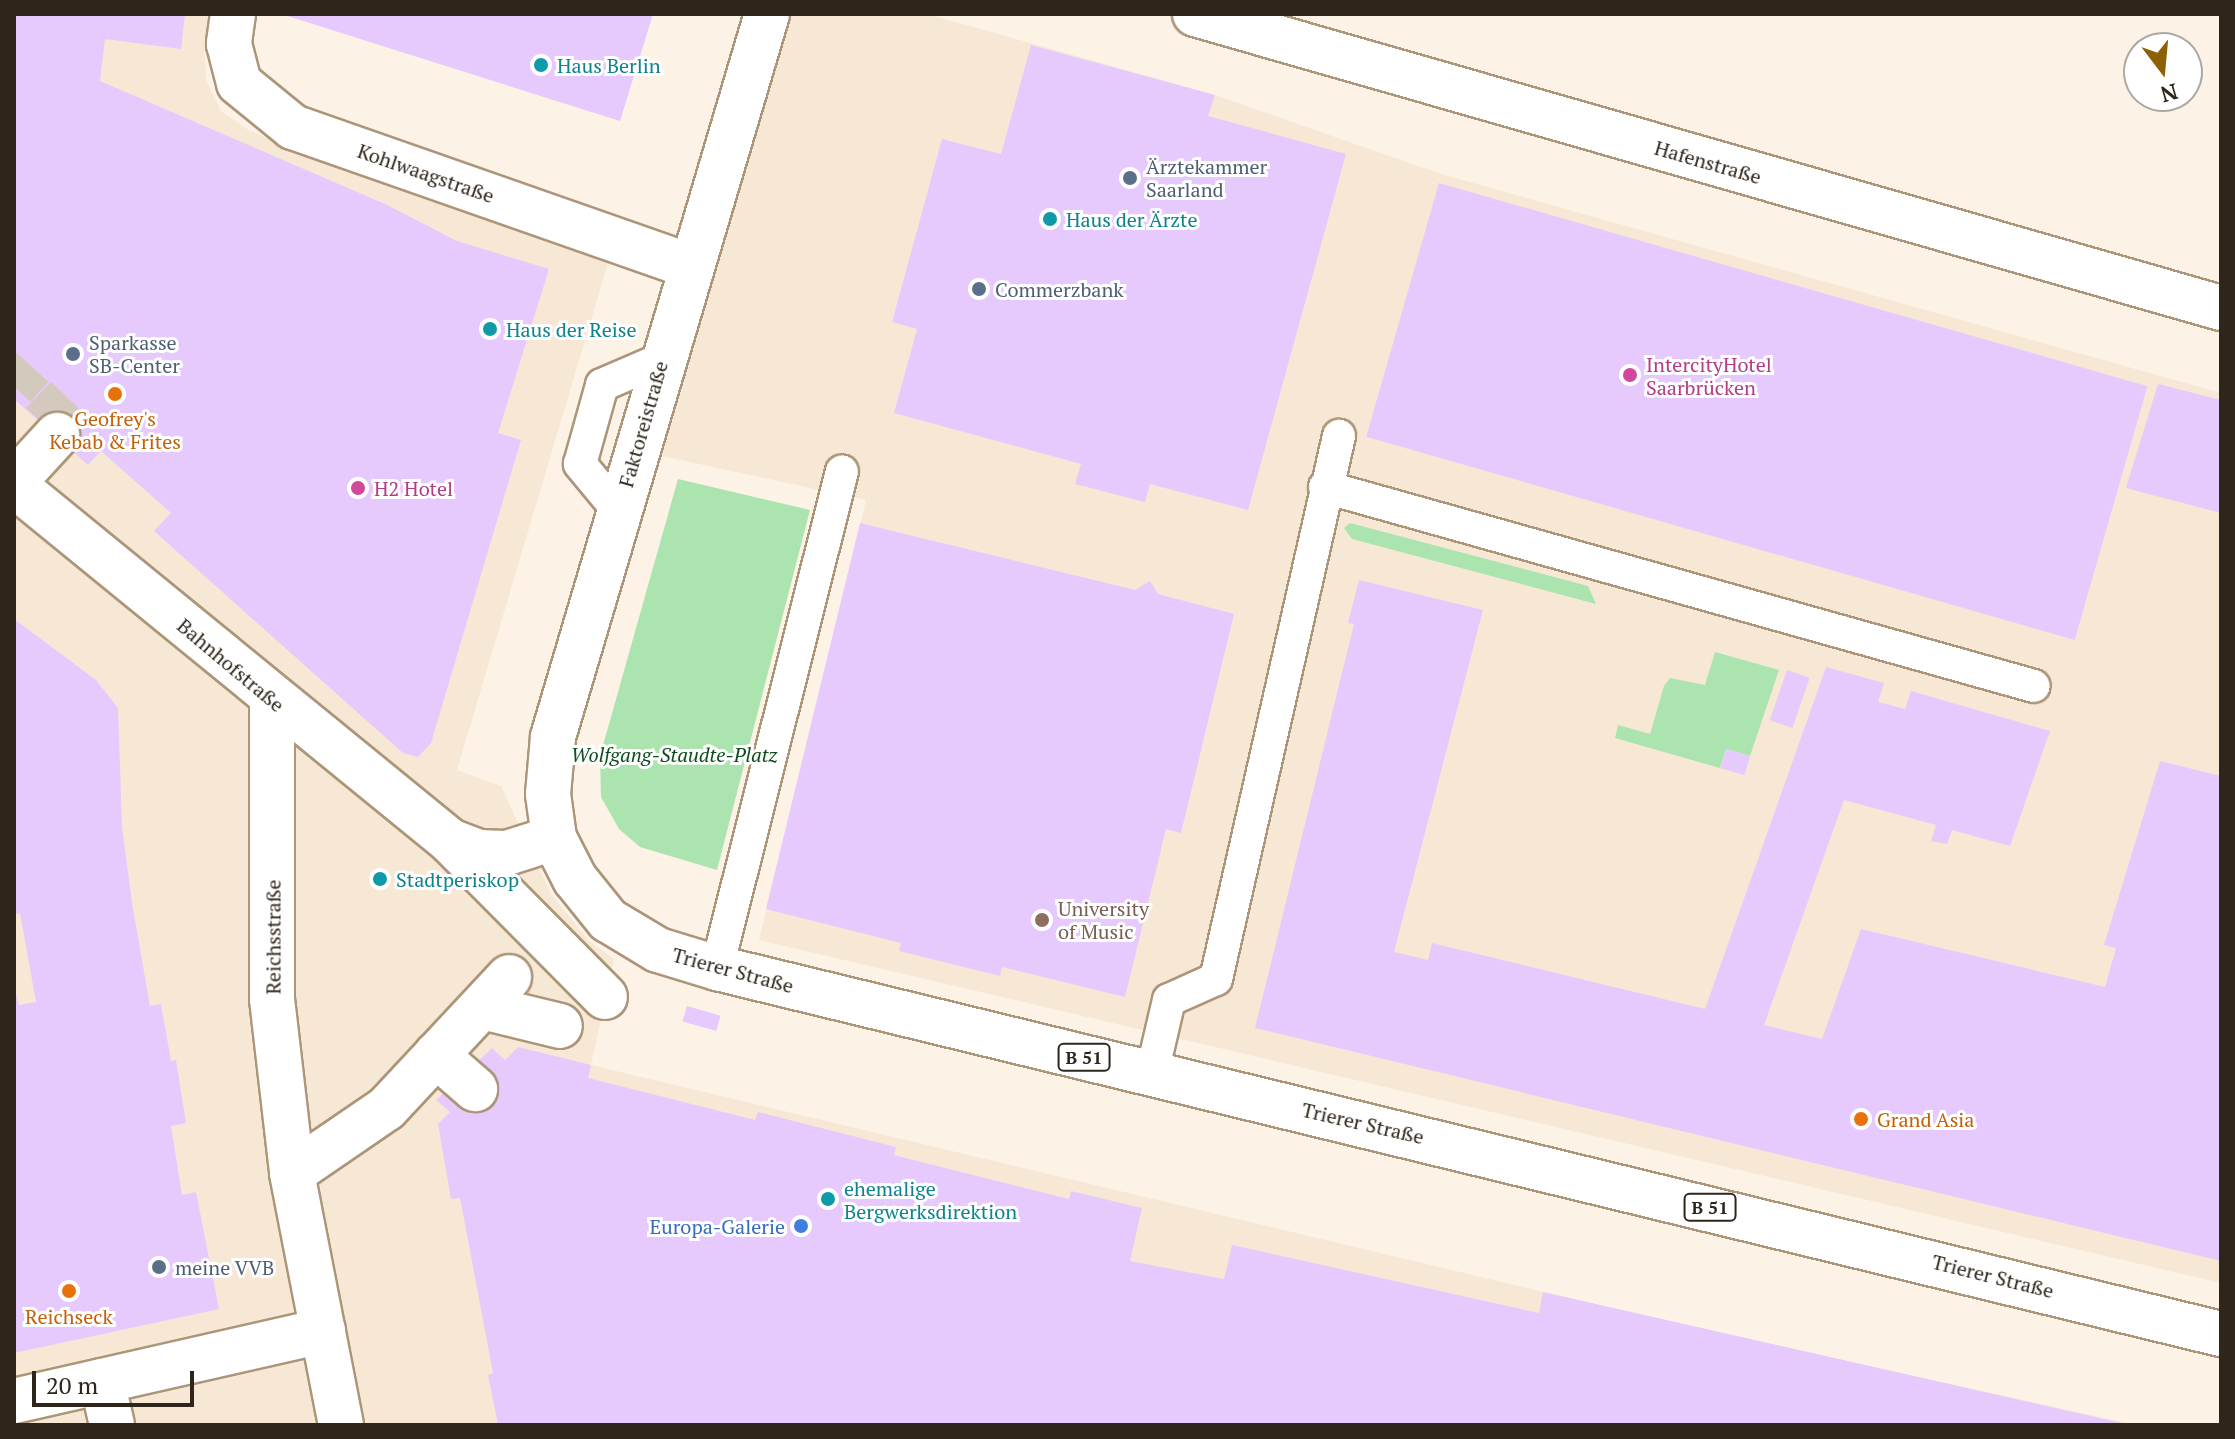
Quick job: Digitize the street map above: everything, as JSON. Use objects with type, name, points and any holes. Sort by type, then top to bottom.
[{"type":"street","name":"Kohlwaagstraße","points":[[233,14],[229,44],[239,83],[293,127],[690,266]]},
{"type":"street","name":"Faktoreistraße","points":[[554,838],[548,794],[553,737],[662,359],[767,14]]},
{"type":"street","name":"Hafenstraße","points":[[1195,14],[2221,308]]},
{"type":"street","name":"Bahnhofstraße","points":[[38,437],[14,484],[272,699],[450,841],[479,852],[507,853],[554,838]]},
{"type":"street","name":"Reichsstraße","points":[[272,699],[272,999],[292,1173],[341,1425]]},
{"type":"street","name":"Trierer Straße","points":[[554,838],[575,879],[608,920],[658,950],[717,968],[2221,1334]]},
{"type":"street","name":"Bahnhofstraße","points":[[450,841],[516,968],[605,997]]},
{"type":"street","points":[[292,1173],[387,1108],[516,968],[551,894],[557,890]]},
{"type":"street","points":[[516,968],[560,1026]]},
{"type":"street","points":[[436,1055],[475,1089]]},
{"type":"street","points":[[14,1401],[323,1331]]},
{"type":"street","points":[[102,1381],[112,1425]]},
{"type":"lane","points":[[1152,1073],[1169,1000],[1216,979],[1294,646],[1325,487],[1339,436]]},
{"type":"lane","points":[[717,968],[842,471]]},
{"type":"lane","points":[[1325,487],[2034,686]]},
{"type":"shaded area","points":[[14,14],[210,14],[204,42],[206,80],[221,111],[250,131],[608,263],[457,770],[501,786],[551,894],[588,940],[614,959],[591,1065],[1670,1322],[2136,1425],[14,1425]]},
{"type":"shaded area","points":[[792,14],[927,14],[1215,95],[1441,174],[2221,393],[2221,1283],[759,940],[866,500],[662,456]]},
{"type":"green space","name":"Wolfgang-Staudte-Platz","points":[[678,479],[810,510],[717,870],[640,847],[619,829],[601,797],[600,756]]},
{"type":"green space","points":[[1350,523],[1588,586],[1596,604],[1352,539],[1344,528]]},
{"type":"green space","points":[[1715,652],[1779,670],[1750,756],[1726,749],[1720,768],[1615,738],[1618,725],[1650,734],[1664,686],[1670,678],[1705,685]]},
{"type":"building","points":[[14,14],[185,14],[181,49],[105,39],[100,81],[385,204],[457,241],[549,269],[498,433],[521,440],[431,743],[418,757],[403,753],[154,531],[171,513],[101,451],[88,465],[14,399]]},
{"type":"building","name":"Haus Berlin","points":[[281,14],[653,14],[620,121]]},
{"type":"building","points":[[1031,45],[1215,95],[1208,116],[1346,154],[1248,510],[1150,484],[1145,502],[1075,484],[1081,464],[894,413],[917,329],[892,322],[942,139],[1001,154]]},
{"type":"building","name":"IntercityHotel Saarbrücken","points":[[1439,183],[2147,386],[2075,640],[1366,437]]},
{"type":"building","points":[[2158,384],[2221,400],[2221,513],[2126,488]]},
{"type":"building","points":[[860,523],[1135,590],[1150,581],[1158,594],[1234,614],[1181,833],[1166,829],[1125,997],[1002,967],[1000,976],[899,951],[901,943],[766,909]]},
{"type":"building","points":[[1359,580],[1483,610],[1394,952],[1428,960],[1432,943],[1705,1009],[1826,667],[1884,683],[1878,702],[1905,709],[1911,691],[2050,731],[2010,846],[1952,830],[1947,844],[1931,841],[1936,825],[1844,800],[1764,1025],[1822,1039],[1861,929],[2105,987],[2116,948],[2104,945],[2160,761],[2221,776],[2221,1261],[1255,1028],[1354,624],[1348,623]]},
{"type":"building","points":[[14,619],[96,680],[118,708],[122,827],[132,903],[150,1006],[161,1004],[171,1061],[176,1060],[186,1123],[171,1126],[182,1195],[196,1192],[219,1309],[14,1353],[14,987],[19,1005],[36,1002],[20,913],[14,914]]},
{"type":"building","points":[[1787,670],[1810,678],[1792,728],[1770,720]]},
{"type":"building","points":[[1726,749],[1750,756],[1745,775],[1720,768]]},
{"type":"building","points":[[687,1006],[721,1016],[716,1031],[683,1021]]},
{"type":"building","name":"Europa-Galerie","points":[[518,1047],[591,1065],[588,1078],[755,1120],[758,1112],[896,1147],[894,1155],[1069,1199],[1071,1191],[1142,1208],[1130,1261],[1224,1279],[1232,1245],[1539,1313],[1543,1292],[2130,1425],[498,1425],[488,1375],[493,1373],[460,1198],[451,1199],[438,1124],[450,1112],[436,1100],[492,1048],[505,1060]]},
{"type":"tunnel","points":[[14,387],[32,367]]},
{"type":"tunnel","points":[[42,423],[67,397]]},
{"type":"place","name":"Haus Berlin","points":[[541,65]]},
{"type":"place","name":"Ärztekammer Saarland","points":[[1130,178]]},
{"type":"place","name":"Haus der Ärzte","points":[[1050,219]]},
{"type":"place","name":"Commerzbank","points":[[979,289]]},
{"type":"place","name":"Haus der Reise","points":[[490,329]]},
{"type":"place","name":"Sparkasse SB-Center","points":[[73,354]]},
{"type":"place","name":"IntercityHotel Saarbrücken","points":[[1630,375]]},
{"type":"place","name":"Geofrey's Kebab & Frites","points":[[115,394]]},
{"type":"place","name":"H2 Hotel","points":[[358,488]]},
{"type":"place","name":"Stadtperiskop","points":[[380,879]]},
{"type":"place","name":"University of Music","points":[[1042,920]]},
{"type":"place","name":"Grand Asia","points":[[1861,1119]]},
{"type":"place","name":"ehemalige Bergwerksdirektion","points":[[828,1199]]},
{"type":"place","name":"Europa-Galerie","points":[[801,1226]]},
{"type":"place","name":"meine VVB","points":[[159,1267]]},
{"type":"place","name":"Reichseck","points":[[69,1291]]}]
